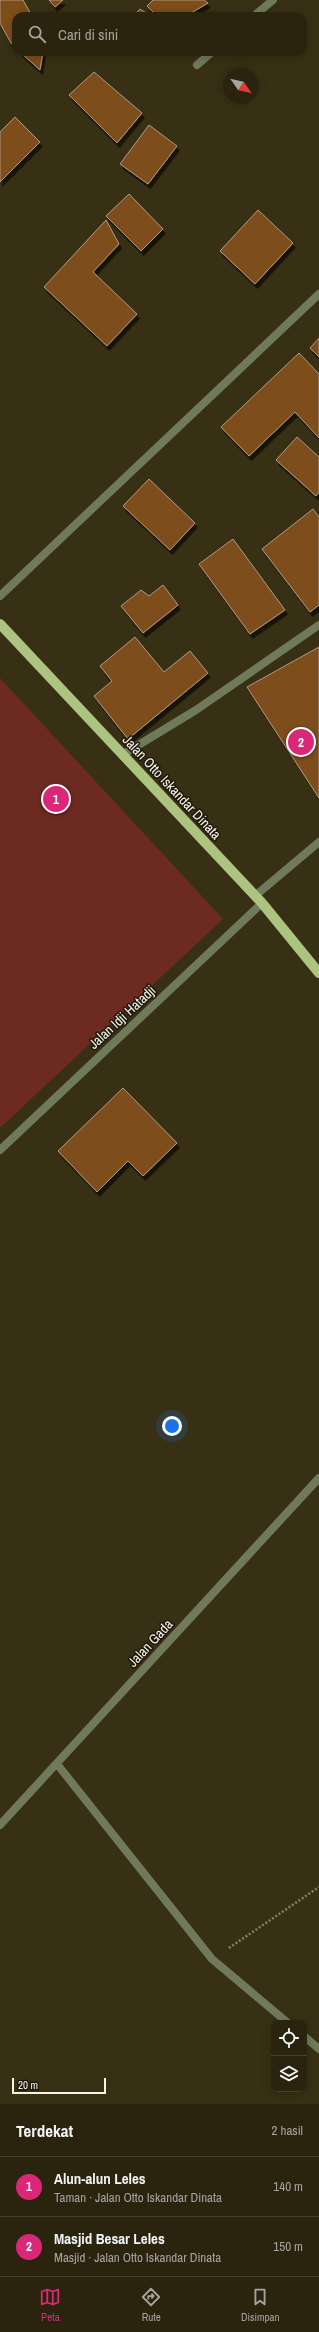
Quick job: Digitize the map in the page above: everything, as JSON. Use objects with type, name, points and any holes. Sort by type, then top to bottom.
[{"type":"main road","name":"Jalan Otto Iskandar Dinata","points":[[0,624],[258,899],[319,973]]},
{"type":"street","points":[[259,12],[273,0]]},
{"type":"street","points":[[197,66],[208,56]]},
{"type":"street","points":[[0,596],[319,294]]},
{"type":"street","points":[[122,755],[196,710],[319,625]]},
{"type":"street","name":"Jalan Idji Hatadji","points":[[0,1150],[258,899],[319,842]]},
{"type":"street","name":"Jalan Gada","points":[[0,1825],[319,1478]]},
{"type":"street","points":[[57,1764],[212,1959],[284,2020]]},
{"type":"street","points":[[307,2039],[319,2049]]},
{"type":"path","points":[[212,1959],[319,1888]]},
{"type":"shaded area","points":[[0,678],[223,919],[0,1128]]},
{"type":"building","points":[[0,0],[23,0],[30,12],[12,12],[12,44],[0,23]]},
{"type":"building","points":[[49,0],[63,0],[55,7]]},
{"type":"building","points":[[153,0],[204,0],[208,3],[193,12],[153,12],[147,6]]},
{"type":"building","points":[[140,9],[145,12],[137,12]]},
{"type":"building","points":[[24,56],[42,56],[40,70]]},
{"type":"building","points":[[94,72],[142,113],[117,143],[69,95]]},
{"type":"building","points":[[15,117],[40,142],[0,182],[0,132]]},
{"type":"building","points":[[149,125],[177,146],[148,184],[120,164]]},
{"type":"building","points":[[129,194],[163,229],[141,251],[106,216]]},
{"type":"building","points":[[258,210],[293,243],[255,284],[220,251]]},
{"type":"building","points":[[106,220],[119,244],[93,272],[137,314],[107,346],[44,287]]},
{"type":"building","points":[[319,338],[319,357],[310,348]]},
{"type":"building","points":[[299,353],[319,374],[319,438],[295,412],[249,456],[221,427]]},
{"type":"building","points":[[297,437],[319,457],[319,492],[316,496],[276,460]]},
{"type":"building","points":[[149,479],[195,523],[170,550],[123,506]]},
{"type":"building","points":[[313,509],[319,517],[319,605],[310,612],[262,549]]},
{"type":"building","points":[[233,539],[285,610],[250,634],[199,564]]},
{"type":"building","points":[[163,585],[178,605],[143,633],[121,606],[141,590],[149,596]]},
{"type":"building","points":[[135,637],[164,672],[190,651],[208,673],[128,739],[94,696],[112,681],[100,666]]},
{"type":"building","points":[[319,647],[319,798],[247,687]]},
{"type":"building","points":[[123,1088],[177,1143],[143,1176],[128,1161],[97,1192],[58,1151]]},
{"type":"place","name":"Masjid Besar Leles","points":[[301,742]]},
{"type":"place","name":"Alun-alun Leles","points":[[56,799]]}]
